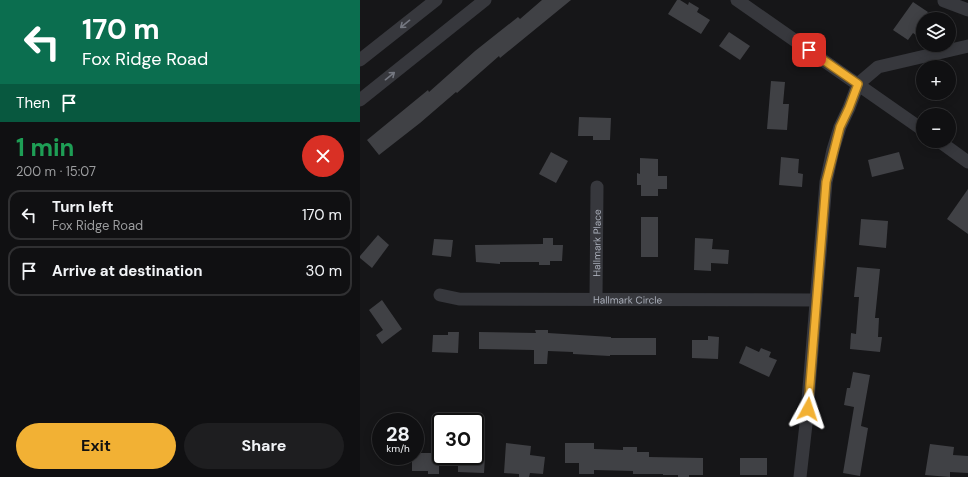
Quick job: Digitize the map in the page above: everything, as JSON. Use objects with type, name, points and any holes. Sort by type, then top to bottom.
[{"type":"street","points":[[360,60],[436,0]]},
{"type":"street","points":[[360,100],[485,0]]},
{"type":"street","points":[[737,0],[916,125]]},
{"type":"street","points":[[944,1],[968,10]]},
{"type":"street","points":[[800,477],[806,424],[826,182],[840,127],[858,84],[878,67],[968,46]]},
{"type":"street","points":[[949,148],[968,162]]},
{"type":"street","name":"Hallmark Place","points":[[596,298],[597,187]]},
{"type":"street","name":"Hallmark Circle","points":[[440,295],[460,299],[596,298],[816,300]]},
{"type":"building","points":[[542,0],[571,0],[500,58],[499,56],[457,93],[456,92],[379,155],[367,140],[428,90],[429,92],[475,51],[518,17],[520,19]]},
{"type":"building","points":[[677,0],[680,0],[688,5],[689,2],[699,8],[697,12],[710,20],[701,34],[668,14]]},
{"type":"building","points":[[913,2],[928,12],[916,12],[916,35],[913,33],[908,40],[893,30]]},
{"type":"building","points":[[729,32],[750,46],[740,60],[719,46]]},
{"type":"building","points":[[771,81],[785,82],[783,104],[789,104],[787,130],[767,129]]},
{"type":"building","points":[[579,117],[611,118],[610,140],[593,140],[593,136],[578,136]]},
{"type":"building","points":[[551,152],[568,161],[556,183],[539,174]]},
{"type":"building","points":[[899,152],[904,169],[872,177],[868,160]]},
{"type":"building","points":[[781,157],[799,159],[798,173],[803,174],[802,187],[779,185]]},
{"type":"building","points":[[640,158],[658,159],[658,176],[667,176],[667,189],[658,189],[658,196],[641,196],[641,185],[637,185],[637,173],[640,174]]},
{"type":"building","points":[[968,189],[968,234],[947,219]]},
{"type":"building","points":[[641,217],[658,217],[658,257],[641,257]]},
{"type":"building","points":[[861,219],[888,221],[886,248],[859,245]]},
{"type":"building","points":[[378,235],[389,245],[372,268],[360,258],[360,256]]},
{"type":"building","points":[[543,238],[553,238],[553,245],[563,245],[562,261],[550,261],[550,265],[539,265],[539,262],[500,262],[500,264],[476,262],[475,245],[543,244]]},
{"type":"building","points":[[695,238],[713,239],[712,249],[729,250],[728,264],[711,263],[711,271],[694,270]]},
{"type":"building","points":[[434,239],[453,240],[451,257],[432,255]]},
{"type":"building","points":[[857,267],[880,269],[875,318],[879,318],[878,337],[882,337],[880,352],[850,349],[851,333],[856,334],[859,297],[854,297]]},
{"type":"building","points":[[382,300],[402,329],[382,344],[376,335],[383,330],[369,310]]},
{"type":"building","points":[[535,330],[548,330],[548,333],[611,338],[656,338],[656,355],[610,356],[548,351],[547,364],[534,364],[534,350],[479,349],[479,332],[536,333]]},
{"type":"building","points":[[448,332],[459,332],[458,353],[432,352],[433,335],[448,335]]},
{"type":"building","points":[[708,336],[719,337],[718,359],[692,358],[692,340],[708,340]]},
{"type":"building","points":[[746,346],[759,352],[761,348],[771,352],[769,357],[777,360],[769,377],[739,363]]},
{"type":"building","points":[[853,372],[870,375],[861,426],[868,428],[860,476],[843,473],[854,407],[844,405],[847,388],[850,388]]},
{"type":"building","points":[[506,443],[531,446],[530,455],[545,457],[543,474],[530,473],[529,477],[519,477],[519,474],[504,473]]},
{"type":"building","points":[[565,443],[594,443],[594,449],[623,450],[623,447],[637,447],[637,452],[649,452],[649,457],[703,458],[703,475],[678,477],[678,475],[663,474],[633,474],[633,471],[594,470],[594,474],[579,474],[579,463],[565,463]]},
{"type":"building","points":[[930,444],[954,447],[953,455],[968,456],[968,473],[950,472],[950,477],[925,475]]},
{"type":"building","points":[[424,453],[432,453],[432,465],[439,465],[439,474],[428,474],[428,471],[412,471],[412,465],[424,465]]},
{"type":"building","points":[[485,457],[484,473],[458,472],[458,465],[484,465]]},
{"type":"building","points":[[740,458],[767,458],[767,475],[740,475]]},
{"type":"route","points":[[808,409],[826,182],[840,127],[858,84],[809,50]]}]
